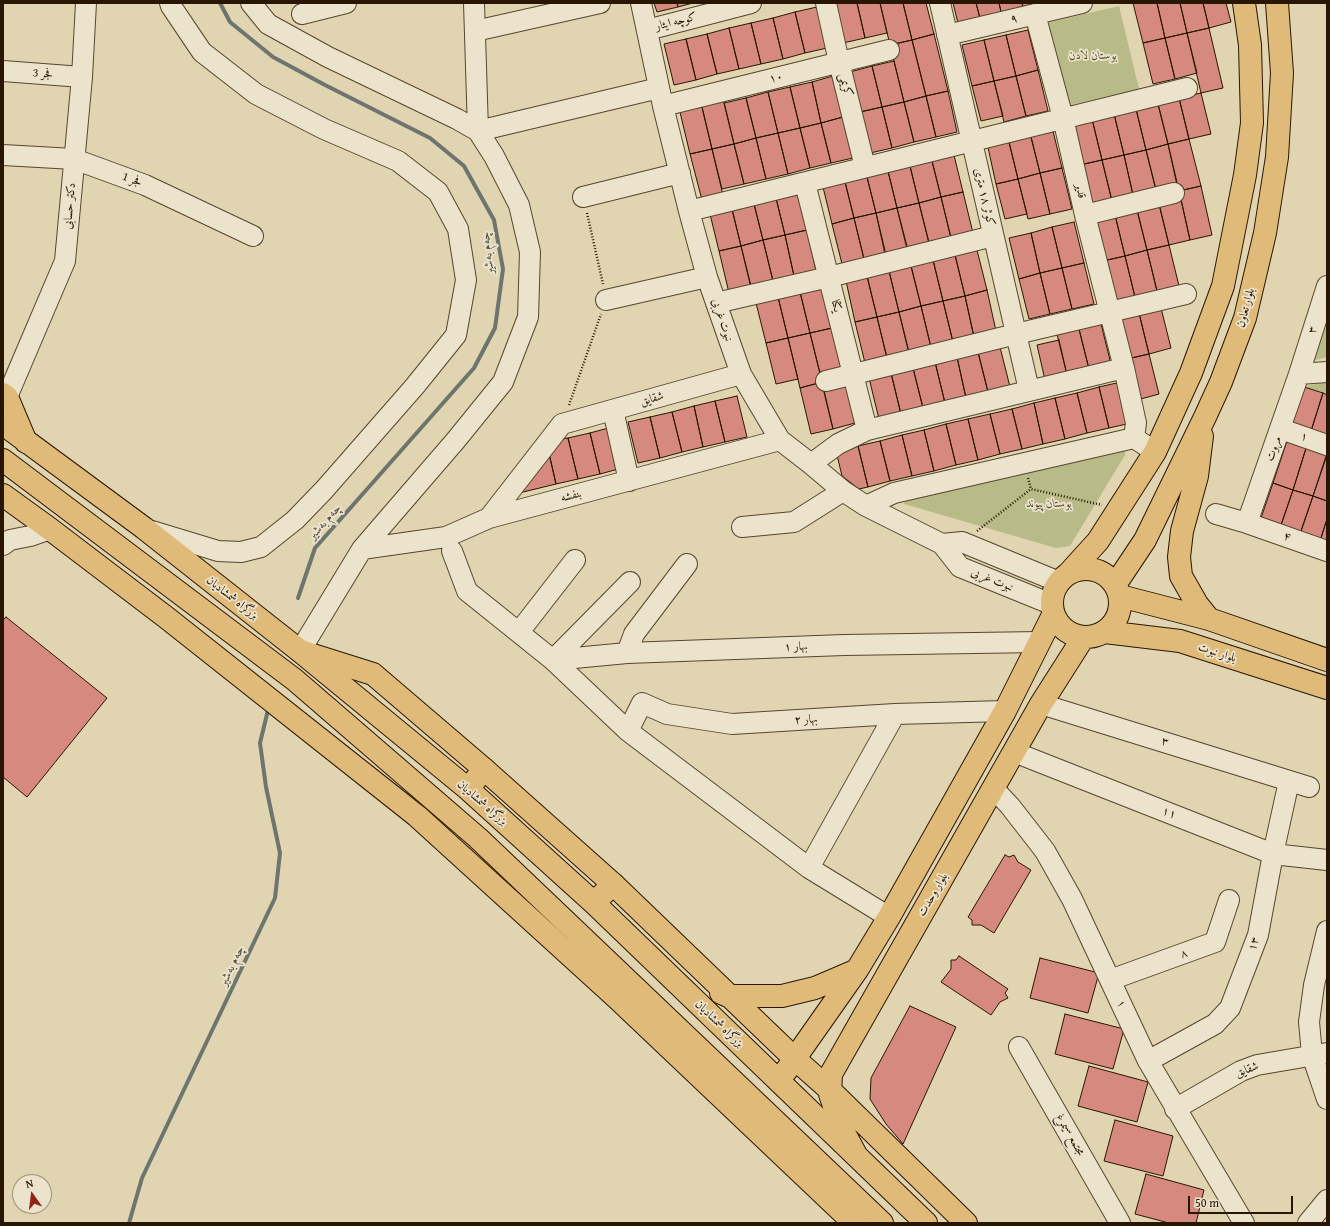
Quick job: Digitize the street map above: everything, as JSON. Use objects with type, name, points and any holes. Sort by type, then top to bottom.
[{"type":"main road","points":[[779,1082],[857,970],[889,917],[1005,711],[1040,642],[1052,610],[1053,592],[1063,578],[1098,541],[1155,452],[1191,373],[1223,286],[1245,175],[1252,124],[1250,45],[1244,3]]},
{"type":"main road","name":"بلوار تعاون","points":[[1118,591],[1145,540],[1205,418],[1221,382],[1245,318],[1265,233],[1276,157],[1282,73],[1277,3]]},
{"type":"main road","points":[[5,396],[26,442]]},
{"type":"main road","points":[[1205,418],[1197,476],[1182,531],[1179,557],[1181,576],[1193,597],[1209,619]]},
{"type":"main road","name":"بزرگراه شمشادیان","points":[[3,424],[144,528],[300,651],[468,790],[594,903],[926,1223]]},
{"type":"main road","points":[[3,460],[295,680],[472,833],[882,1223]]},
{"type":"main road","points":[[3,495],[167,618],[417,816],[617,998],[854,1223]]},
{"type":"main road","points":[[1052,610],[1058,624],[1065,631],[1074,636],[1083,638],[1094,637],[1105,632],[1116,620],[1121,604],[1118,591],[1108,577],[1099,571],[1089,569],[1078,570],[1063,578]]},
{"type":"main road","points":[[1118,591],[1209,619],[1327,660]]},
{"type":"main road","name":"بلوار نبوت","points":[[1105,632],[1180,641],[1327,688]]},
{"type":"main road","name":"بلوار وحدت","points":[[859,1159],[841,1127],[830,1094],[831,1074],[1041,704],[1083,638]]},
{"type":"main road","points":[[300,651],[373,674],[484,769],[613,884],[728,996],[830,1090],[966,1223]]},
{"type":"main road","points":[[468,790],[484,769]]},
{"type":"main road","points":[[594,903],[613,884]]},
{"type":"main road","points":[[665,971],[728,996],[782,996],[815,988],[857,970]]},
{"type":"main road","points":[[812,1035],[810,1048],[812,1058],[815,1062],[824,1064],[841,1058]]},
{"type":"main road","points":[[807,1178],[834,1177]]},
{"type":"main road","points":[[834,1177],[836,1206]]},
{"type":"street","name":"دکتر حسابی","points":[[5,396],[65,260],[82,77],[86,3]]},
{"type":"street","points":[[144,528],[218,551],[241,552],[261,547],[295,520],[342,470],[415,386],[456,335],[466,280],[458,229],[438,192],[398,161],[324,129],[256,94],[202,52],[170,3]]},
{"type":"street","points":[[251,3],[268,24],[328,57],[457,119],[478,131],[494,156],[519,205],[530,252],[528,317],[503,382],[456,440],[362,549],[300,651]]},
{"type":"street","points":[[302,14],[346,3]]},
{"type":"street","points":[[474,3],[478,131]]},
{"type":"street","points":[[475,31],[600,3]]},
{"type":"street","name":"نبوت غربی","points":[[641,3],[661,97],[707,277],[741,374],[780,440],[843,491],[866,506],[942,544],[960,567],[1052,610]]},
{"type":"street","name":"کوچه ایثار","points":[[647,30],[751,3]]},
{"type":"street","name":"کریمی","points":[[826,3],[839,62],[866,167]]},
{"type":"street","name":"کوثر ۱۸ متری","points":[[940,3],[1029,390]]},
{"type":"street","name":"۹","points":[[947,35],[1082,3]]},
{"type":"street","name":"قدیر","points":[[1035,14],[1063,118],[1124,368],[1136,423],[1134,438]]},
{"type":"street","name":"۱۰","points":[[478,131],[839,62],[889,50]]},
{"type":"street","name":"فجر 3","points":[[3,71],[82,77]]},
{"type":"street","points":[[689,211],[1187,88]]},
{"type":"street","name":"فجر 1","points":[[3,155],[74,159],[146,185],[253,236]]},
{"type":"street","points":[[583,197],[680,173]]},
{"type":"street","name":"یکتا","points":[[804,182],[867,430]]},
{"type":"street","points":[[1086,215],[1174,194]]},
{"type":"street","points":[[716,303],[829,277],[993,236]]},
{"type":"street","points":[[606,300],[707,277]]},
{"type":"street","name":"۳","points":[[1300,374],[1327,286]]},
{"type":"street","points":[[826,381],[1186,294]]},
{"type":"street","points":[[811,464],[838,444],[867,430],[1124,368]]},
{"type":"street","points":[[1300,374],[1327,372]]},
{"type":"street","name":"شقایق","points":[[562,424],[741,374]]},
{"type":"street","name":"مروت","points":[[1247,523],[1300,374]]},
{"type":"street","points":[[613,410],[629,481]]},
{"type":"street","points":[[489,518],[562,424]]},
{"type":"street","name":"۱","points":[[1280,430],[1327,445]]},
{"type":"street","points":[[866,506],[894,493],[1134,438],[1155,452]]},
{"type":"street","name":"بنفشه","points":[[362,549],[446,537],[489,518],[780,440]]},
{"type":"street","points":[[742,527],[794,522],[843,491]]},
{"type":"street","name":"۴","points":[[1216,514],[1247,523],[1327,551]]},
{"type":"street","points":[[3,545],[10,540],[30,536],[50,529]]},
{"type":"street","name":"نبوت غربی","points":[[942,544],[962,542],[1063,578]]},
{"type":"street","points":[[452,551],[467,591],[553,660],[628,730],[809,868],[889,917]]},
{"type":"street","points":[[519,632],[574,560]]},
{"type":"street","points":[[627,653],[634,634],[688,564]]},
{"type":"street","points":[[553,660],[630,582]]},
{"type":"street","name":"بهار ۱","points":[[553,660],[627,653],[836,646],[1040,642]]},
{"type":"street","name":"بهار ۲","points":[[628,730],[642,703],[667,714],[732,724],[895,714],[1005,711]]},
{"type":"street","name":"۳","points":[[1041,704],[1309,787]]},
{"type":"street","points":[[809,868],[895,714]]},
{"type":"street","name":"۱۱","points":[[1014,752],[1273,854],[1327,860]]},
{"type":"street","name":"۱۳","points":[[1148,1061],[1215,1024],[1230,1008],[1258,935],[1273,854],[1289,781]]},
{"type":"street","name":"۱","points":[[994,789],[1010,806],[1045,851],[1072,899],[1148,1061],[1244,1223]]},
{"type":"street","name":"۸","points":[[1110,980],[1215,942],[1229,900]]},
{"type":"street","points":[[1327,931],[1323,965],[1314,985],[1309,1022],[1320,1054],[1327,1099]]},
{"type":"street","name":"مجتمع سیمرغ","points":[[1019,1047],[1120,1223]]},
{"type":"street","name":"شقایق","points":[[1175,1108],[1241,1071],[1257,1065],[1320,1054]]},
{"type":"street","points":[[1308,1223],[1327,1200]]},
{"type":"path","points":[[562,424],[606,300],[583,197]]},
{"type":"path","points":[[962,542],[1031,489],[1119,508]]},
{"type":"green space","name":"بوستان لادن","points":[[1119,6],[1139,89],[1066,106],[1046,23]]},
{"type":"green space","points":[[1327,315],[1327,357],[1312,361]]},
{"type":"green space","points":[[1327,381],[1327,395],[1304,387]]},
{"type":"green space","name":"بوستان پیوند","points":[[1126,445],[1125,455],[1070,546],[1056,548],[904,504],[907,496]]},
{"type":"building","points":[[654,3],[677,3],[678,7],[657,12]]},
{"type":"building","points":[[677,3],[693,3],[678,7]]},
{"type":"building","points":[[834,3],[857,3],[865,38],[843,43]]},
{"type":"building","points":[[857,3],[880,3],[887,33],[865,38]]},
{"type":"building","points":[[880,3],[903,3],[912,40],[890,45]]},
{"type":"building","points":[[903,3],[926,3],[934,34],[912,40]]},
{"type":"building","points":[[953,3],[976,3],[981,22],[959,27]]},
{"type":"building","points":[[976,3],[999,3],[1002,16],[981,22]]},
{"type":"building","points":[[999,3],[1022,3],[1024,11],[1002,16]]},
{"type":"building","points":[[1022,3],[1045,3],[1024,11]]},
{"type":"building","points":[[1133,3],[1157,3],[1165,38],[1143,43]]},
{"type":"building","points":[[1157,3],[1180,3],[1187,33],[1165,38]]},
{"type":"building","points":[[1180,3],[1203,3],[1209,28],[1187,33]]},
{"type":"building","points":[[1203,3],[1226,3],[1231,22],[1209,28]]},
{"type":"building","points":[[817,7],[827,48],[805,53],[795,12]]},
{"type":"building","points":[[795,12],[805,53],[783,59],[773,18]]},
{"type":"building","points":[[773,18],[783,59],[761,64],[751,23]]},
{"type":"building","points":[[751,23],[761,64],[739,69],[729,28]]},
{"type":"building","points":[[729,28],[739,69],[717,74],[707,34]]},
{"type":"building","points":[[1209,28],[1223,88],[1201,93],[1187,33]]},
{"type":"building","points":[[1028,30],[1038,70],[1016,76],[1006,35]]},
{"type":"building","points":[[1187,33],[1197,73],[1175,79],[1165,38]]},
{"type":"building","points":[[707,34],[717,74],[696,80],[686,39]]},
{"type":"building","points":[[934,34],[948,91],[926,96],[912,40]]},
{"type":"building","points":[[1006,35],[1016,76],[994,81],[984,40]]},
{"type":"building","points":[[1165,38],[1175,79],[1153,84],[1143,43]]},
{"type":"building","points":[[686,39],[696,80],[674,85],[664,44]]},
{"type":"building","points":[[912,40],[926,96],[904,102],[890,45]]},
{"type":"building","points":[[984,40],[994,81],[972,86],[962,45]]},
{"type":"building","points":[[894,61],[904,102],[882,107],[872,66]]},
{"type":"building","points":[[872,66],[882,107],[860,112],[850,72]]},
{"type":"building","points":[[1038,70],[1048,111],[1026,116],[1016,76]]},
{"type":"building","points":[[833,76],[843,117],[821,123],[812,82]]},
{"type":"building","points":[[1016,76],[1026,116],[1004,122],[994,81]]},
{"type":"building","points":[[994,81],[1003,116],[981,121],[972,86]]},
{"type":"building","points":[[812,82],[821,123],[800,128],[790,87]]},
{"type":"building","points":[[790,87],[800,128],[778,133],[768,92]]},
{"type":"building","points":[[948,91],[957,132],[936,137],[926,96]]},
{"type":"building","points":[[768,92],[778,133],[756,138],[746,98]]},
{"type":"building","points":[[1201,93],[1211,134],[1189,139],[1179,98]]},
{"type":"building","points":[[926,96],[936,137],[914,142],[904,102]]},
{"type":"building","points":[[723,98],[734,144],[712,149],[701,103]]},
{"type":"building","points":[[746,98],[756,138],[734,144],[724,103]]},
{"type":"building","points":[[1179,98],[1189,139],[1168,144],[1158,104]]},
{"type":"building","points":[[904,102],[914,142],[892,148],[882,107]]},
{"type":"building","points":[[701,103],[712,149],[690,154],[679,108]]},
{"type":"building","points":[[1158,104],[1168,144],[1146,150],[1136,109]]},
{"type":"building","points":[[882,107],[892,148],[870,153],[860,112]]},
{"type":"building","points":[[1136,109],[1146,150],[1124,155],[1114,114]]},
{"type":"building","points":[[1114,114],[1124,155],[1102,160],[1092,119]]},
{"type":"building","points":[[843,117],[853,158],[831,163],[821,123]]},
{"type":"building","points":[[1092,119],[1102,160],[1080,165],[1070,125]]},
{"type":"building","points":[[821,123],[831,163],[810,168],[800,128]]},
{"type":"building","points":[[1052,127],[1062,168],[1040,173],[1030,133]]},
{"type":"building","points":[[800,128],[810,168],[788,174],[778,133]]},
{"type":"building","points":[[778,133],[788,174],[766,179],[756,138]]},
{"type":"building","points":[[1030,133],[1040,173],[1018,179],[1008,138]]},
{"type":"building","points":[[756,138],[766,179],[744,184],[734,144]]},
{"type":"building","points":[[1008,138],[1018,179],[996,184],[987,143]]},
{"type":"building","points":[[1189,139],[1201,186],[1179,191],[1168,144]]},
{"type":"building","points":[[734,144],[744,184],[722,189],[712,149]]},
{"type":"building","points":[[1168,144],[1177,185],[1156,190],[1146,150]]},
{"type":"building","points":[[712,149],[723,195],[702,200],[690,154]]},
{"type":"building","points":[[1146,150],[1156,190],[1133,195],[1124,155]]},
{"type":"building","points":[[953,151],[963,192],[941,197],[931,157]]},
{"type":"building","points":[[1124,155],[1133,195],[1112,201],[1102,160]]},
{"type":"building","points":[[931,157],[941,197],[919,203],[909,162]]},
{"type":"building","points":[[1102,160],[1112,201],[1090,206],[1080,165]]},
{"type":"building","points":[[909,162],[919,203],[897,208],[887,167]]},
{"type":"building","points":[[887,167],[897,208],[876,213],[866,173]]},
{"type":"building","points":[[1062,168],[1072,209],[1050,214],[1040,173]]},
{"type":"building","points":[[866,173],[876,213],[854,218],[844,178]]},
{"type":"building","points":[[1040,173],[1050,214],[1028,219],[1018,179]]},
{"type":"building","points":[[844,178],[854,218],[832,224],[822,183]]},
{"type":"building","points":[[1018,179],[1027,214],[1005,219],[996,184]]},
{"type":"building","points":[[1201,186],[1212,235],[1190,240],[1179,191]]},
{"type":"building","points":[[797,189],[807,230],[785,235],[775,194]]},
{"type":"building","points":[[963,192],[973,233],[951,238],[941,197]]},
{"type":"building","points":[[775,194],[785,235],[763,240],[753,200]]},
{"type":"building","points":[[941,197],[951,238],[929,243],[919,203]]},
{"type":"building","points":[[1181,199],[1190,240],[1169,245],[1159,204]]},
{"type":"building","points":[[753,200],[763,240],[741,246],[731,205]]},
{"type":"building","points":[[919,203],[929,243],[907,249],[897,208]]},
{"type":"building","points":[[1159,204],[1169,245],[1147,250],[1137,210]]},
{"type":"building","points":[[731,205],[741,246],[719,251],[709,210]]},
{"type":"building","points":[[897,208],[909,254],[887,259],[876,213]]},
{"type":"building","points":[[1137,210],[1147,250],[1125,256],[1115,215]]},
{"type":"building","points":[[876,213],[885,254],[864,259],[854,218]]},
{"type":"building","points":[[1115,215],[1125,256],[1103,261],[1094,221]]},
{"type":"building","points":[[854,218],[864,259],[842,264],[832,224]]},
{"type":"building","points":[[1074,222],[1084,263],[1062,268],[1052,227]]},
{"type":"building","points":[[1052,227],[1062,268],[1040,273],[1031,233]]},
{"type":"building","points":[[807,230],[816,271],[794,276],[785,235]]},
{"type":"building","points":[[1031,233],[1040,273],[1019,279],[1009,238]]},
{"type":"building","points":[[785,235],[794,276],[773,281],[763,240]]},
{"type":"building","points":[[763,240],[773,281],[751,286],[741,246]]},
{"type":"building","points":[[1169,245],[1179,286],[1157,291],[1147,250]]},
{"type":"building","points":[[741,246],[752,292],[730,297],[719,251]]},
{"type":"building","points":[[977,250],[987,290],[965,296],[955,255]]},
{"type":"building","points":[[1147,250],[1157,291],[1135,297],[1125,256]]},
{"type":"building","points":[[955,255],[965,296],[943,301],[933,260]]},
{"type":"building","points":[[1125,256],[1135,297],[1113,302],[1103,261]]},
{"type":"building","points":[[933,260],[943,301],[921,306],[911,266]]},
{"type":"building","points":[[1084,263],[1094,304],[1072,309],[1062,268]]},
{"type":"building","points":[[911,266],[921,306],[899,312],[889,271]]},
{"type":"building","points":[[1062,268],[1072,309],[1050,314],[1040,273]]},
{"type":"building","points":[[889,271],[899,312],[877,317],[867,276]]},
{"type":"building","points":[[1040,273],[1050,314],[1029,319],[1019,279]]},
{"type":"building","points":[[867,276],[877,317],[855,322],[846,281]]},
{"type":"building","points":[[822,287],[832,328],[810,333],[800,292]]},
{"type":"building","points":[[987,290],[996,331],[974,337],[965,296]]},
{"type":"building","points":[[800,292],[810,333],[788,338],[778,297]]},
{"type":"building","points":[[965,296],[974,337],[953,342],[943,301]]},
{"type":"building","points":[[778,297],[788,338],[766,343],[756,303]]},
{"type":"building","points":[[943,301],[953,342],[931,347],[921,306]]},
{"type":"building","points":[[921,306],[932,352],[910,358],[899,312]]},
{"type":"building","points":[[1161,308],[1171,348],[1149,354],[1139,313]]},
{"type":"building","points":[[899,312],[909,352],[887,358],[877,317]]},
{"type":"building","points":[[1139,313],[1149,354],[1127,359],[1117,319]]},
{"type":"building","points":[[877,317],[887,358],[865,363],[855,322]]},
{"type":"building","points":[[1101,324],[1111,364],[1089,369],[1079,329]]},
{"type":"building","points":[[832,328],[842,368],[820,373],[810,333]]},
{"type":"building","points":[[1079,329],[1089,369],[1067,375],[1057,334]]},
{"type":"building","points":[[810,333],[822,382],[800,388],[788,338]]},
{"type":"building","points":[[788,338],[798,379],[776,384],[766,343]]},
{"type":"building","points":[[1059,340],[1067,375],[1045,380],[1037,345]]},
{"type":"building","points":[[1000,347],[1010,387],[988,392],[978,352]]},
{"type":"building","points":[[978,352],[988,392],[966,398],[957,357]]},
{"type":"building","points":[[1149,354],[1159,394],[1137,400],[1127,359]]},
{"type":"building","points":[[957,357],[966,398],[945,403],[935,362]]},
{"type":"building","points":[[935,362],[945,403],[923,408],[913,368]]},
{"type":"building","points":[[913,368],[923,408],[901,414],[891,373]]},
{"type":"building","points":[[891,373],[901,414],[879,419],[869,378]]},
{"type":"building","points":[[822,382],[833,429],[811,434],[800,388]]},
{"type":"building","points":[[845,382],[855,423],[833,429],[823,388]]},
{"type":"building","points":[[1121,382],[1131,423],[1109,428],[1099,387]]},
{"type":"building","points":[[1099,387],[1109,428],[1087,433],[1077,393]]},
{"type":"building","points":[[1304,387],[1323,393],[1311,431],[1291,425]]},
{"type":"building","points":[[1077,393],[1087,433],[1065,439],[1055,398]]},
{"type":"building","points":[[1323,393],[1327,395],[1327,436],[1311,431]]},
{"type":"building","points":[[737,396],[747,437],[725,442],[715,401]]},
{"type":"building","points":[[1055,398],[1065,439],[1043,444],[1034,403]]},
{"type":"building","points":[[715,401],[725,442],[703,447],[694,406]]},
{"type":"building","points":[[1034,403],[1043,444],[1022,449],[1012,409]]},
{"type":"building","points":[[694,406],[703,447],[682,452],[672,412]]},
{"type":"building","points":[[1012,409],[1022,449],[1000,454],[990,414]]},
{"type":"building","points":[[672,412],[682,452],[660,458],[650,417]]},
{"type":"building","points":[[990,414],[1000,454],[978,460],[968,419]]},
{"type":"building","points":[[650,417],[660,458],[638,463],[628,422]]},
{"type":"building","points":[[968,419],[978,460],[956,465],[946,424]]},
{"type":"building","points":[[946,424],[956,465],[934,471],[924,430]]},
{"type":"building","points":[[612,427],[622,468],[600,474],[590,433]]},
{"type":"building","points":[[924,430],[934,471],[912,476],[902,435]]},
{"type":"building","points":[[590,433],[600,474],[578,479],[568,438]]},
{"type":"building","points":[[902,435],[912,476],[890,481],[880,441]]},
{"type":"building","points":[[568,438],[578,479],[556,484],[548,449],[557,440]]},
{"type":"building","points":[[1288,438],[1307,445],[1293,490],[1273,483]]},
{"type":"building","points":[[880,441],[890,481],[868,487],[858,446]]},
{"type":"building","points":[[1307,445],[1327,453],[1313,496],[1293,490]]},
{"type":"building","points":[[858,446],[868,487],[859,489],[842,476],[836,451]]},
{"type":"building","points":[[548,449],[556,484],[519,493]]},
{"type":"building","points":[[1327,458],[1327,501],[1313,496]]},
{"type":"building","points":[[1273,483],[1293,490],[1280,528],[1260,521]]},
{"type":"building","points":[[1293,490],[1313,496],[1300,534],[1280,528]]},
{"type":"building","points":[[1313,496],[1327,501],[1327,519],[1320,541],[1300,534]]},
{"type":"building","points":[[1327,519],[1327,543],[1320,541]]},
{"type":"building","points":[[6,617],[107,698],[27,797],[3,777],[3,620]]},
{"type":"building","points":[[1005,855],[1009,857],[1014,855],[1018,862],[1031,870],[994,933],[981,925],[972,925],[972,920],[968,917]]},
{"type":"building","points":[[959,956],[1008,989],[1005,993],[1008,998],[1000,1002],[991,1015],[941,982],[951,969],[951,960],[956,960]]},
{"type":"building","points":[[1040,958],[1099,973],[1088,1013],[1030,998]]},
{"type":"building","points":[[910,1006],[956,1027],[903,1144],[886,1124],[870,1099],[871,1078]]},
{"type":"building","points":[[1065,1014],[1124,1029],[1113,1069],[1055,1054]]},
{"type":"building","points":[[1089,1066],[1148,1082],[1137,1122],[1078,1106]]},
{"type":"building","points":[[1115,1120],[1173,1136],[1163,1176],[1104,1161]]},
{"type":"building","points":[[1146,1174],[1204,1190],[1196,1223],[1169,1223],[1135,1214]]},
{"type":"waterway","name":"چەم بەشیر","points":[[220,3],[230,22],[273,57],[430,138],[464,166],[494,220],[503,269],[495,328],[474,368],[315,548],[298,598]]},
{"type":"waterway","name":"چەم بەشیر","points":[[129,1223],[142,1178],[275,898],[280,853],[266,787],[260,743],[269,706]]}]
